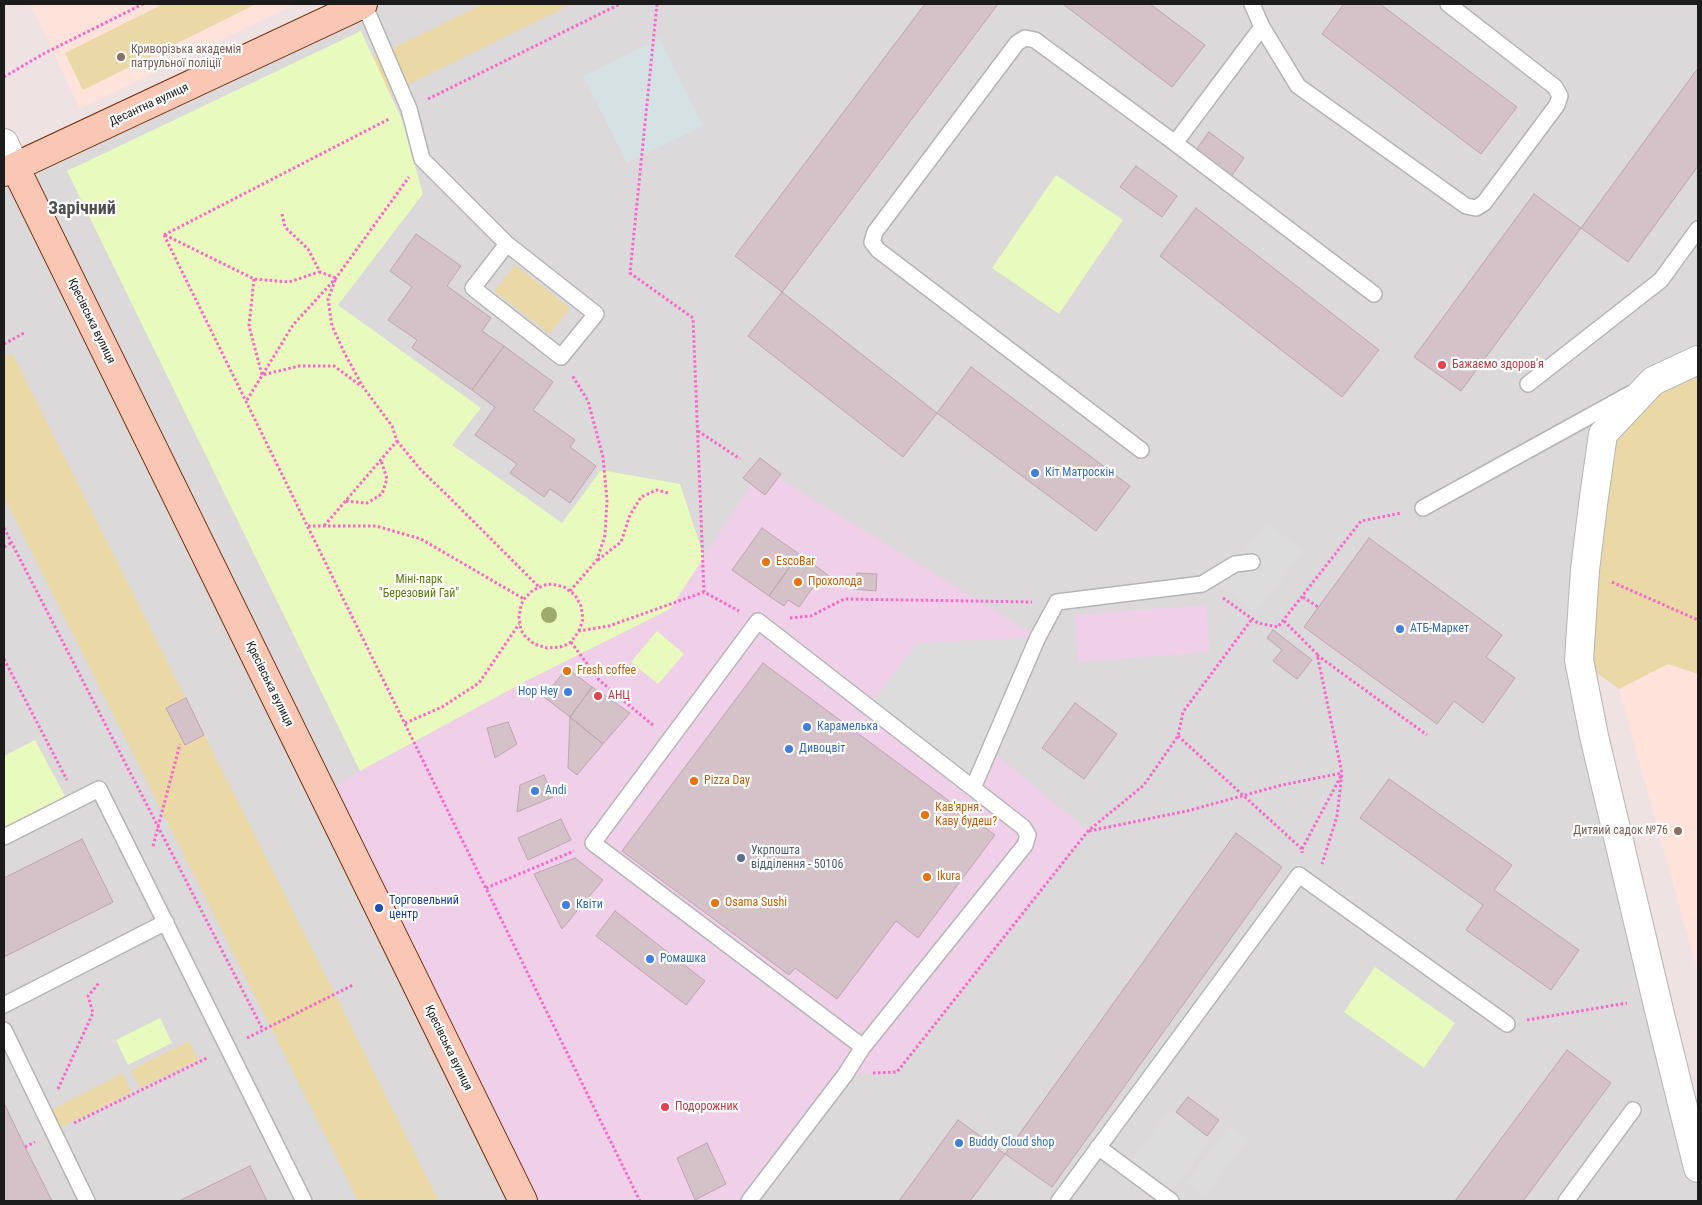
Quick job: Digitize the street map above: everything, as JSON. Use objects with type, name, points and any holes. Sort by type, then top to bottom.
[{"type":"street","name":"Десантна вулиця","points":[[10,170],[356,5]]},
{"type":"street","points":[[4,143],[10,170]]},
{"type":"street","name":"Кресівська вулиця","points":[[10,170],[523,1201]]},
{"type":"street","points":[[1698,360],[1653,382],[1603,434],[1585,570],[1579,660],[1594,736],[1698,1168]]},
{"type":"lane","points":[[1252,4],[1262,27],[1298,86],[1466,206],[1476,208],[1484,203],[1557,105],[1560,96],[1555,87],[1448,4]]},
{"type":"lane","points":[[356,5],[409,109],[422,159],[507,244],[596,314],[561,358],[473,288],[507,244]]},
{"type":"lane","points":[[1175,143],[1262,27]]},
{"type":"lane","points":[[1141,450],[878,250],[872,242],[875,232],[1017,44],[1025,38],[1035,40],[1175,143],[1374,294]]},
{"type":"lane","points":[[1528,384],[1661,280],[1698,229]]},
{"type":"lane","points":[[1423,508],[1653,382]]},
{"type":"lane","points":[[973,788],[1038,637],[1057,602],[1202,584],[1235,564],[1252,562]]},
{"type":"lane","points":[[749,1201],[863,1047],[1025,845],[1028,836],[1023,827],[758,621],[593,843],[863,1047]]},
{"type":"lane","points":[[4,837],[99,789],[304,1201]]},
{"type":"lane","points":[[1059,1201],[1299,875],[1507,1024]]},
{"type":"lane","points":[[4,1005],[166,922]]},
{"type":"lane","points":[[4,1030],[87,1201]]},
{"type":"lane","points":[[1566,1201],[1633,1110]]},
{"type":"lane","points":[[1098,1147],[1171,1201]]},
{"type":"path","points":[[4,77],[43,54],[143,4]]},
{"type":"path","points":[[657,4],[630,273],[694,318],[704,592]]},
{"type":"path","points":[[246,400],[293,325],[336,278],[422,159]]},
{"type":"path","points":[[282,214],[285,227],[308,249],[320,272]]},
{"type":"path","points":[[336,278],[320,272],[289,282],[254,279],[164,235],[640,1201]]},
{"type":"path","points":[[336,278],[328,299],[332,326],[363,387],[392,426],[397,441],[421,470],[539,587]]},
{"type":"path","points":[[254,279],[249,326],[262,375]]},
{"type":"path","points":[[4,344],[24,333]]},
{"type":"path","points":[[561,358],[588,401],[603,457],[607,501],[605,535],[598,560]]},
{"type":"path","points":[[262,375],[299,366],[334,366],[363,387]]},
{"type":"path","points":[[698,430],[740,459]]},
{"type":"path","points":[[324,526],[397,441]]},
{"type":"path","points":[[346,501],[367,503],[382,494],[387,479],[381,460]]},
{"type":"path","points":[[570,591],[598,560],[621,542],[630,515],[642,497],[657,490],[668,493]]},
{"type":"path","points":[[1202,584],[1258,623],[1278,627],[1361,521],[1423,508]]},
{"type":"path","points":[[308,526],[376,526],[421,539],[524,599]]},
{"type":"path","points":[[4,528],[263,1030]]},
{"type":"path","points":[[4,547],[11,544]]},
{"type":"path","points":[[1585,570],[1698,620]]},
{"type":"path","points":[[552,584],[564,587],[578,600],[583,613],[582,626],[571,642],[560,647],[540,647],[529,640],[521,630],[519,611],[524,599],[528,593],[539,587],[552,584]]},
{"type":"path","points":[[579,632],[609,626],[704,592],[758,621],[811,616],[844,598],[1057,602]]},
{"type":"path","points":[[1303,597],[1318,607]]},
{"type":"path","points":[[897,1072],[1088,831],[1144,785],[1178,736],[1183,712],[1252,619]]},
{"type":"path","points":[[1284,621],[1317,654],[1427,735]]},
{"type":"path","points":[[404,723],[442,707],[479,683],[520,624]]},
{"type":"path","points":[[571,642],[600,680],[670,740]]},
{"type":"path","points":[[1315,886],[1337,816],[1342,773],[1317,654]]},
{"type":"path","points":[[4,659],[77,800]]},
{"type":"path","points":[[1178,736],[1302,849]]},
{"type":"path","points":[[1088,831],[1187,812],[1282,785],[1342,773]]},
{"type":"path","points":[[1299,875],[1302,849],[1342,773]]},
{"type":"path","points":[[486,888],[593,843]]},
{"type":"path","points":[[25,1147],[353,984]]},
{"type":"path","points":[[1507,1024],[1656,998]]},
{"type":"shaded area","name":"Криворізька академія патрульної поліції","points":[[30,4],[295,4],[80,109]]},
{"type":"shaded area","points":[[163,4],[256,4],[83,90],[65,53]]},
{"type":"shaded area","points":[[363,4],[1698,4],[1698,360],[1579,660],[1698,1168],[1698,1201],[4,1201],[4,143],[15,167]]},
{"type":"shaded area","points":[[483,4],[572,4],[160,206],[142,171]]},
{"type":"shaded area","points":[[659,38],[703,126],[627,163],[583,76]]},
{"type":"shaded area","points":[[515,265],[570,308],[550,334],[494,291]]},
{"type":"shaded area","points":[[12,353],[439,1201],[358,1201],[4,497],[4,357]]},
{"type":"shaded area","points":[[1698,360],[1698,674],[1668,664],[1619,689],[1579,660],[1603,434]]},
{"type":"shaded area","points":[[762,468],[1038,637],[990,749],[1088,831],[897,1072],[844,1075],[749,1201],[523,1201],[323,794],[360,771],[526,681],[669,609]]},
{"type":"shaded area","points":[[1266,522],[1304,551],[1256,613],[1219,585]]},
{"type":"shaded area","points":[[1206,605],[1210,652],[1078,662],[1075,615]]},
{"type":"shaded area","points":[[1038,637],[973,788],[869,706],[917,643]]},
{"type":"shaded area","name":"Дитяий садок №76","points":[[1668,664],[1698,674],[1698,973],[1619,689]]},
{"type":"shaded area","points":[[189,1041],[198,1060],[140,1088],[131,1070]]},
{"type":"shaded area","points":[[123,1073],[132,1092],[56,1130],[47,1112]]},
{"type":"shaded area","points":[[1170,1109],[1211,1140],[1167,1198],[1126,1167]]},
{"type":"shaded area","points":[[1230,1125],[1249,1139],[1204,1197],[1185,1183]]},
{"type":"green space","name":"Міні-парк \"Березовий Гай\"","points":[[361,31],[402,120],[423,194],[338,305],[481,408],[452,445],[562,523],[601,470],[680,484],[704,557],[670,609],[526,681],[360,771],[67,171]]},
{"type":"green space","points":[[1056,175],[1123,220],[1059,314],[992,268]]},
{"type":"green space","points":[[657,631],[684,654],[658,684],[631,662]]},
{"type":"green space","points":[[35,740],[66,798],[4,831],[4,756]]},
{"type":"green space","points":[[1375,967],[1455,1023],[1424,1068],[1344,1012]]},
{"type":"green space","points":[[160,1018],[172,1043],[128,1065],[116,1040]]},
{"type":"building","points":[[925,4],[998,4],[782,292],[735,256]]},
{"type":"building","points":[[1063,4],[1150,4],[1205,45],[1172,87]]},
{"type":"building","points":[[1344,4],[1380,4],[1517,107],[1481,154],[1322,34]]},
{"type":"building","points":[[1698,68],[1698,166],[1628,262],[1581,228]]},
{"type":"building","points":[[1209,132],[1244,158],[1230,178],[1195,151]]},
{"type":"building","points":[[1136,166],[1177,196],[1162,217],[1120,187]]},
{"type":"building","points":[[1534,194],[1581,228],[1461,391],[1414,357]]},
{"type":"building","points":[[1196,208],[1379,350],[1342,397],[1160,256]]},
{"type":"building","points":[[416,234],[461,266],[447,286],[491,318],[482,331],[504,346],[472,390],[412,348],[417,340],[388,320],[412,287],[390,271]]},
{"type":"building","points":[[782,292],[937,413],[903,457],[748,336]]},
{"type":"building","points":[[504,346],[553,382],[533,410],[575,440],[570,447],[596,466],[570,503],[550,489],[544,497],[510,473],[517,464],[475,435],[495,407],[472,390]]},
{"type":"building","points":[[971,367],[1130,486],[1096,531],[937,413]]},
{"type":"building","points":[[760,458],[781,474],[765,495],[743,478]]},
{"type":"building","name":"EscoBar","points":[[762,528],[799,554],[769,596],[732,570]]},
{"type":"building","name":"АТБ-Маркет","points":[[1369,538],[1502,635],[1486,657],[1515,678],[1483,723],[1454,701],[1437,724],[1304,627]]},
{"type":"building","name":"Прохолода","points":[[799,554],[832,578],[827,585],[819,579],[799,607],[788,600],[784,606],[769,596]]},
{"type":"building","points":[[857,573],[877,574],[876,591],[853,589]]},
{"type":"building","points":[[1273,630],[1312,660],[1297,679],[1273,661],[1282,650],[1267,638]]},
{"type":"building","name":"Дивоцвіт","points":[[763,663],[995,835],[918,938],[896,921],[837,999],[795,968],[789,975],[622,851]]},
{"type":"building","name":"Hop Hey","points":[[567,668],[592,687],[570,717],[544,697]]},
{"type":"building","points":[[592,687],[630,713],[603,744],[570,717]]},
{"type":"building","points":[[186,698],[204,735],[185,745],[166,708]]},
{"type":"building","points":[[1075,703],[1117,734],[1084,779],[1042,748]]},
{"type":"building","points":[[570,717],[603,744],[577,775],[568,768]]},
{"type":"building","points":[[508,722],[517,744],[495,758],[487,728]]},
{"type":"building","name":"Andi","points":[[544,775],[553,797],[517,812],[520,785]]},
{"type":"building","points":[[1389,779],[1512,865],[1494,890],[1579,950],[1551,990],[1466,930],[1483,905],[1360,818]]},
{"type":"building","points":[[561,819],[571,840],[528,860],[518,838]]},
{"type":"building","points":[[1236,833],[1282,867],[1052,1187],[1005,1154]]},
{"type":"building","points":[[82,839],[113,902],[4,957],[4,878]]},
{"type":"building","name":"Квіти","points":[[575,858],[603,880],[562,929],[534,874]]},
{"type":"building","name":"Ромашка","points":[[615,911],[705,981],[686,1005],[596,936]]},
{"type":"building","points":[[1567,1050],[1611,1083],[1523,1201],[1455,1201]]},
{"type":"building","points":[[1188,1097],[1219,1120],[1207,1136],[1176,1112]]},
{"type":"building","points":[[4,1103],[25,1147],[52,1201],[4,1201]]},
{"type":"building","points":[[958,1120],[1005,1154],[970,1201],[899,1201]]},
{"type":"building","points":[[707,1143],[726,1184],[695,1200],[677,1158]]},
{"type":"building","points":[[250,1166],[267,1201],[179,1201]]},
{"type":"place","name":"Криворізька академія патрульної поліції","points":[[121,57]]},
{"type":"place","name":"Бажаємо здоров'я","points":[[1442,365]]},
{"type":"place","name":"Кiт Матроскін","points":[[1035,473]]},
{"type":"place","name":"EscoBar","points":[[766,562]]},
{"type":"place","name":"Прохолода","points":[[798,582]]},
{"type":"place","name":"АТБ-Маркет","points":[[1400,629]]},
{"type":"place","name":"Fresh coffee","points":[[567,671]]},
{"type":"place","name":"Hop Hey","points":[[568,692]]},
{"type":"place","name":"АНЦ","points":[[598,696]]},
{"type":"place","name":"Карамелька","points":[[807,727]]},
{"type":"place","name":"Дивоцвіт","points":[[789,749]]},
{"type":"place","name":"Pizza Day","points":[[694,781]]},
{"type":"place","name":"Andi","points":[[535,791]]},
{"type":"place","name":"Кав'ярня. Каву будеш?","points":[[925,815]]},
{"type":"place","name":"Дитяий садок №76","points":[[1678,831]]},
{"type":"place","name":"Укрпошта відділення - 50106","points":[[741,858]]},
{"type":"place","name":"Ikura","points":[[927,877]]},
{"type":"place","name":"Osama Sushi","points":[[715,903]]},
{"type":"place","name":"Квіти","points":[[566,905]]},
{"type":"place","name":"Торговельний центр","points":[[379,908]]},
{"type":"place","name":"Ромашка","points":[[650,959]]},
{"type":"place","name":"Подорожник","points":[[665,1107]]},
{"type":"place","name":"Buddy Cloud shop","points":[[959,1143]]},
{"type":"district","name":"Зарічний","points":[[82,209]]}]
